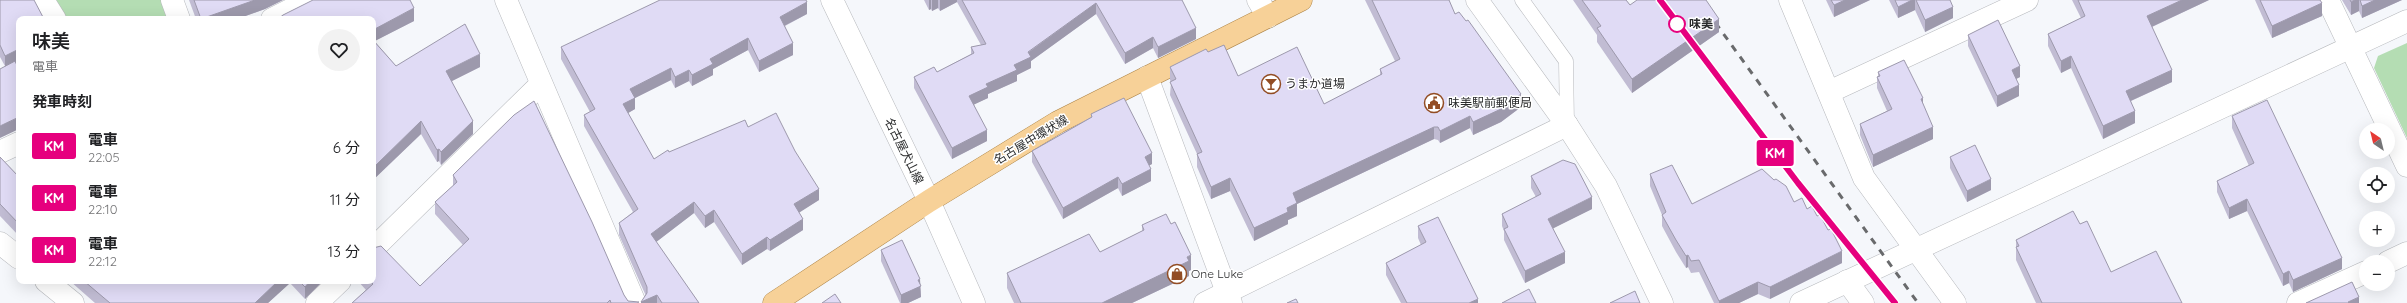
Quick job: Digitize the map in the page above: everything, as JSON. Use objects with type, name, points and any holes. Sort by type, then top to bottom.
[{"type":"main road","name":"名古屋中環状線","points":[[774,303],[928,201],[1058,122],[1147,77],[1263,8],[1301,0]]},
{"type":"street","points":[[43,0],[53,16]]},
{"type":"street","points":[[172,0],[178,16]]},
{"type":"street","points":[[506,0],[634,303]]},
{"type":"street","name":"名古屋犬山線","points":[[832,0],[928,201],[974,303]]},
{"type":"street","points":[[1477,0],[1567,125],[1606,186],[1662,303]]},
{"type":"street","points":[[1790,0],[1864,178],[1955,303]]},
{"type":"street","points":[[1829,92],[2027,0]]},
{"type":"street","points":[[2328,0],[2407,166]]},
{"type":"street","points":[[277,16],[300,2]]},
{"type":"street","points":[[1801,303],[1847,281],[1871,272],[1915,248],[2407,21]]},
{"type":"street","points":[[1147,77],[1229,298]]},
{"type":"street","points":[[376,246],[541,84]]},
{"type":"street","points":[[1205,303],[1229,298],[1567,125]]},
{"type":"street","points":[[0,152],[16,144]]},
{"type":"street","points":[[2395,259],[2407,253]]},
{"type":"street","points":[[2298,303],[2359,275]]},
{"type":"street","points":[[1847,281],[1863,303]]},
{"type":"street","points":[[50,284],[73,303]]},
{"type":"street","points":[[317,303],[337,284]]},
{"type":"lane","points":[[1522,0],[1566,61],[1567,125]]},
{"type":"green space","points":[[50,0],[161,0],[167,16],[59,16]]},
{"type":"green space","points":[[2407,43],[2407,138],[2374,68],[2378,56]]},
{"type":"building","points":[[0,0],[34,0],[42,16],[16,16],[16,50],[5,56],[0,45]]},
{"type":"building","points":[[194,0],[255,0],[210,16],[200,16]]},
{"type":"building","points":[[313,0],[410,0],[414,8],[376,28],[376,16],[282,16]]},
{"type":"building","points":[[660,0],[806,0],[807,2],[780,17],[793,43],[759,61],[748,38],[710,59],[713,64],[692,75],[689,70],[675,77],[671,68],[630,89],[635,98],[623,104],[654,159],[668,150],[669,152],[745,120],[748,127],[776,113],[795,151],[819,189],[794,204],[803,219],[770,240],[767,237],[742,254],[714,210],[705,216],[694,202],[651,234],[699,303],[662,303],[657,295],[641,302],[647,293],[647,287],[619,223],[638,209],[584,115],[595,109],[561,47]]},
{"type":"building","points":[[962,0],[1182,0],[1196,28],[1158,47],[1153,37],[1125,53],[1096,3],[1028,52],[1031,57],[1014,65],[1017,70],[986,84],[988,87],[969,96],[987,130],[952,148],[914,77],[934,67],[937,72],[974,53],[971,47],[986,44]]},
{"type":"building","points":[[1372,0],[1449,0],[1455,14],[1459,12],[1466,21],[1468,20],[1521,94],[1501,109],[1473,122],[1470,116],[1440,131],[1438,127],[1434,127],[1293,193],[1297,203],[1287,208],[1288,212],[1254,228],[1230,178],[1211,187],[1197,154],[1202,152],[1170,82],[1176,79],[1170,67],[1206,49],[1208,52],[1224,45],[1238,76],[1297,47],[1324,104],[1382,74],[1380,69],[1400,59]]},
{"type":"building","points":[[1582,0],[1626,0],[1630,5],[1637,0],[1706,0],[1719,19],[1632,79],[1597,28],[1601,26]]},
{"type":"building","points":[[1831,0],[1845,0],[1834,5]]},
{"type":"building","points":[[1895,0],[1912,0],[1898,7]]},
{"type":"building","points":[[1916,0],[1950,0],[1953,7],[1925,20]]},
{"type":"building","points":[[2078,0],[2182,0],[2147,16],[2172,70],[2126,91],[2135,111],[2103,126],[2071,56],[2061,61],[2048,34],[2085,16]]},
{"type":"building","points":[[2260,0],[2320,0],[2322,3],[2272,26]]},
{"type":"building","points":[[2360,0],[2375,0],[2362,6]]},
{"type":"building","points":[[1998,20],[2020,66],[2012,70],[2019,85],[1997,96],[1968,35]]},
{"type":"building","points":[[465,24],[480,54],[446,71],[473,121],[441,152],[439,149],[437,150],[421,121],[376,165],[376,43],[396,66]]},
{"type":"building","points":[[1904,60],[1923,98],[1921,99],[1933,127],[1873,155],[1860,124],[1892,109],[1877,77],[1880,76],[1878,72]]},
{"type":"building","points":[[15,61],[16,63],[16,118],[0,126],[0,69]]},
{"type":"building","points":[[1124,98],[1152,153],[1145,157],[1151,169],[1122,184],[1118,177],[1063,208],[1032,151],[1092,117],[1091,114]]},
{"type":"building","points":[[2267,100],[2342,258],[2293,280],[2289,271],[2283,274],[2247,199],[2229,208],[2217,181],[2254,163],[2232,116]]},
{"type":"building","points":[[534,101],[592,222],[624,295],[628,301],[639,302],[611,303],[610,300],[607,303],[352,303],[373,284],[376,284],[376,247],[381,246],[420,286],[469,239],[435,202],[457,182],[453,175],[514,115]]},
{"type":"building","points":[[1975,145],[1991,179],[1967,191],[1950,157]]},
{"type":"building","points":[[0,157],[16,174],[16,221],[0,204]]},
{"type":"building","points":[[1563,160],[1575,164],[1592,197],[1548,219],[1565,252],[1525,271],[1504,229],[1508,227],[1502,214],[1541,194],[1531,176]]},
{"type":"building","points":[[1672,165],[1692,204],[1762,169],[1774,180],[1776,179],[1786,186],[1794,202],[1802,198],[1807,209],[1812,206],[1817,216],[1820,215],[1828,230],[1831,229],[1842,251],[1770,287],[1758,282],[1719,301],[1699,260],[1691,261],[1688,255],[1686,256],[1662,215],[1666,212],[1650,174]]},
{"type":"building","points":[[2073,211],[2080,224],[2087,221],[2111,272],[2156,251],[2182,303],[2042,303],[2016,247],[2019,246],[2016,240]]},
{"type":"building","points":[[1166,214],[1171,224],[1175,222],[1191,255],[1187,257],[1189,261],[1102,303],[1021,303],[1007,273],[1089,234],[1100,252],[1144,230],[1142,225]]},
{"type":"building","points":[[1438,217],[1478,299],[1469,303],[1407,303],[1386,263],[1426,242],[1418,226]]},
{"type":"building","points":[[902,240],[920,279],[918,280],[921,286],[901,295],[881,250]]},
{"type":"building","points":[[2352,282],[2359,297],[2348,302],[2349,303],[2306,303]]},
{"type":"building","points":[[88,284],[275,284],[255,303],[110,303]]},
{"type":"building","points":[[1529,289],[1536,303],[1502,303]]},
{"type":"building","points":[[1635,291],[1640,303],[1610,303]]},
{"type":"building","points":[[835,294],[841,303],[822,303]]},
{"type":"building","points":[[1296,299],[1298,303],[1287,303]]},
{"type":"railway","points":[[1699,0],[1918,303]]},
{"type":"railway","points":[[1689,41],[1798,183],[1895,303]]},
{"type":"train","name":"KM","points":[[1660,0],[1798,183],[1895,303]]},
{"type":"place","name":"味美","points":[[1677,24]]},
{"type":"place","name":"うまか道場","points":[[1271,84]]},
{"type":"place","name":"味美駅前郵便局","points":[[1434,103]]},
{"type":"place","name":"One Luke","points":[[1177,274]]}]
